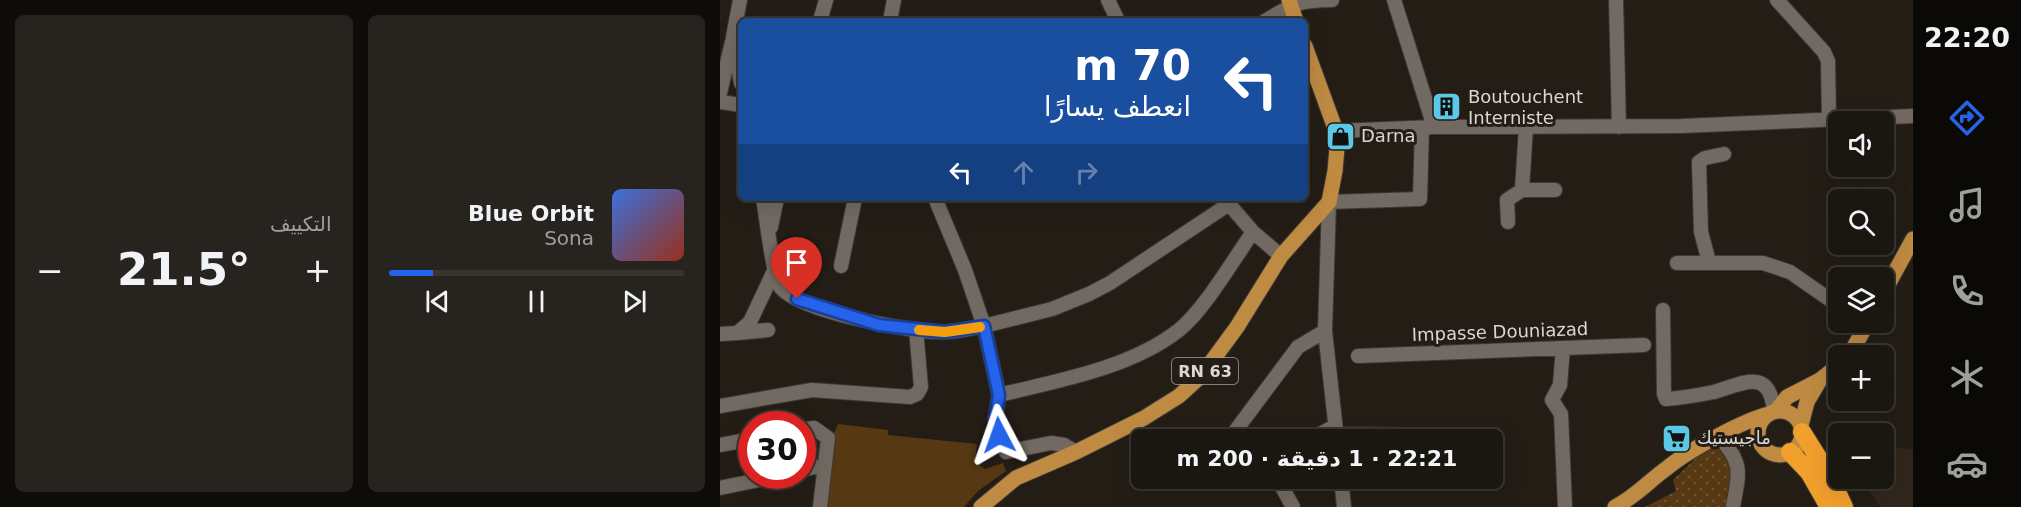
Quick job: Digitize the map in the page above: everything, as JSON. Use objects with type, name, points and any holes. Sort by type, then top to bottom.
[{"type":"highway","points":[[1801,428],[1829,475],[1844,507]]},
{"type":"highway","points":[[1790,452],[1809,472],[1829,507]]},
{"type":"main road","points":[[1290,3],[1295,18]]},
{"type":"main road","points":[[1308,54],[1336,131],[1337,148],[1329,202]]},
{"type":"main road","name":"RN 63","points":[[981,507],[1016,478],[1076,452],[1179,396],[1201,376],[1237,327],[1281,256],[1329,202]]},
{"type":"main road","points":[[1894,274],[1913,239]]},
{"type":"main road","points":[[1761,443],[1759,430],[1761,423],[1792,394],[1828,374]]},
{"type":"main road","points":[[1726,433],[1748,435],[1777,454],[1790,452],[1799,443],[1807,402],[1820,380]]},
{"type":"main road","points":[[1615,507],[1634,496],[1668,466],[1752,419],[1773,412],[1788,412],[1794,416],[1801,428]]},
{"type":"street","points":[[720,93],[740,0]]},
{"type":"street","points":[[821,18],[826,0]]},
{"type":"street","points":[[891,18],[894,0]]},
{"type":"street","points":[[1108,0],[1117,18]]},
{"type":"street","points":[[1268,18],[1290,3],[1306,0],[1332,0]]},
{"type":"street","points":[[1336,429],[1325,331],[1329,202],[1420,199],[1428,127],[1394,0]]},
{"type":"street","points":[[1616,0],[1619,127]]},
{"type":"street","points":[[1777,0],[1824,52],[1828,61],[1829,111]]},
{"type":"street","points":[[733,37],[738,66]]},
{"type":"street","points":[[720,102],[738,105]]},
{"type":"street","points":[[1894,117],[1913,116]]},
{"type":"street","points":[[1336,131],[1428,127],[1619,127],[1828,119]]},
{"type":"street","points":[[1522,190],[1526,127]]},
{"type":"street","points":[[1709,262],[1701,232],[1700,162],[1705,158],[1724,154]]},
{"type":"street","points":[[1508,222],[1507,200],[1522,190],[1555,190]]},
{"type":"street","points":[[764,201],[774,271],[780,287],[797,299],[879,325],[916,329],[945,332],[984,326],[1052,309],[1110,283],[1229,204],[1253,232],[1281,256]]},
{"type":"street","points":[[770,232],[776,201]]},
{"type":"street","points":[[841,266],[854,201]]},
{"type":"street","points":[[936,201],[965,270],[984,326],[999,395],[995,419],[1006,452],[1051,443],[1064,445],[1076,452]]},
{"type":"street","points":[[999,395],[1057,381],[1129,358],[1179,330],[1201,306],[1253,232]]},
{"type":"street","points":[[1677,263],[1763,263],[1790,272],[1828,298]]},
{"type":"street","points":[[737,333],[750,322],[774,271]]},
{"type":"street","points":[[1663,310],[1665,398],[1712,392],[1750,380],[1760,383],[1769,391],[1773,412]]},
{"type":"street","points":[[720,406],[812,390],[910,397],[918,394],[921,387],[916,329]]},
{"type":"street","points":[[720,334],[768,330]]},
{"type":"street","points":[[1237,429],[1298,347],[1325,331]]},
{"type":"street","name":"Impasse Douniazad","points":[[1358,356],[1644,345]]},
{"type":"street","points":[[1563,348],[1560,385],[1552,400],[1562,414],[1564,507]]},
{"type":"street","points":[[816,429],[828,438],[820,507]]},
{"type":"street","points":[[1726,433],[1738,466],[1733,507]]},
{"type":"street","points":[[720,445],[738,442]]},
{"type":"street","points":[[816,467],[824,465]]},
{"type":"street","points":[[720,488],[738,484]]},
{"type":"street","points":[[1283,489],[1293,507]]},
{"type":"street","points":[[1342,489],[1344,507]]},
{"type":"shaded area","points":[[838,424],[888,430],[888,435],[977,444],[975,462],[985,469],[1003,463],[1006,471],[978,491],[964,507],[825,507],[831,440]]},
{"type":"shaded area","points":[[1741,436],[1739,469],[1732,507],[1645,507],[1676,491],[1673,480],[1701,453]]},
{"type":"shaded area","points":[[1894,447],[1913,449],[1913,507],[1880,507],[1868,489],[1894,489]]},
{"type":"slow traffic","points":[[919,330],[945,332],[980,327]]},
{"type":"place","name":"Boutouchent Interniste","points":[[1447,107]]},
{"type":"place","name":"Darna","points":[[1340,136]]},
{"type":"place","name":"ماجيستيك","points":[[1676,438]]},
{"type":"route","points":[[797,299],[879,325],[945,332],[984,326],[999,395],[995,419],[999,435]]}]
